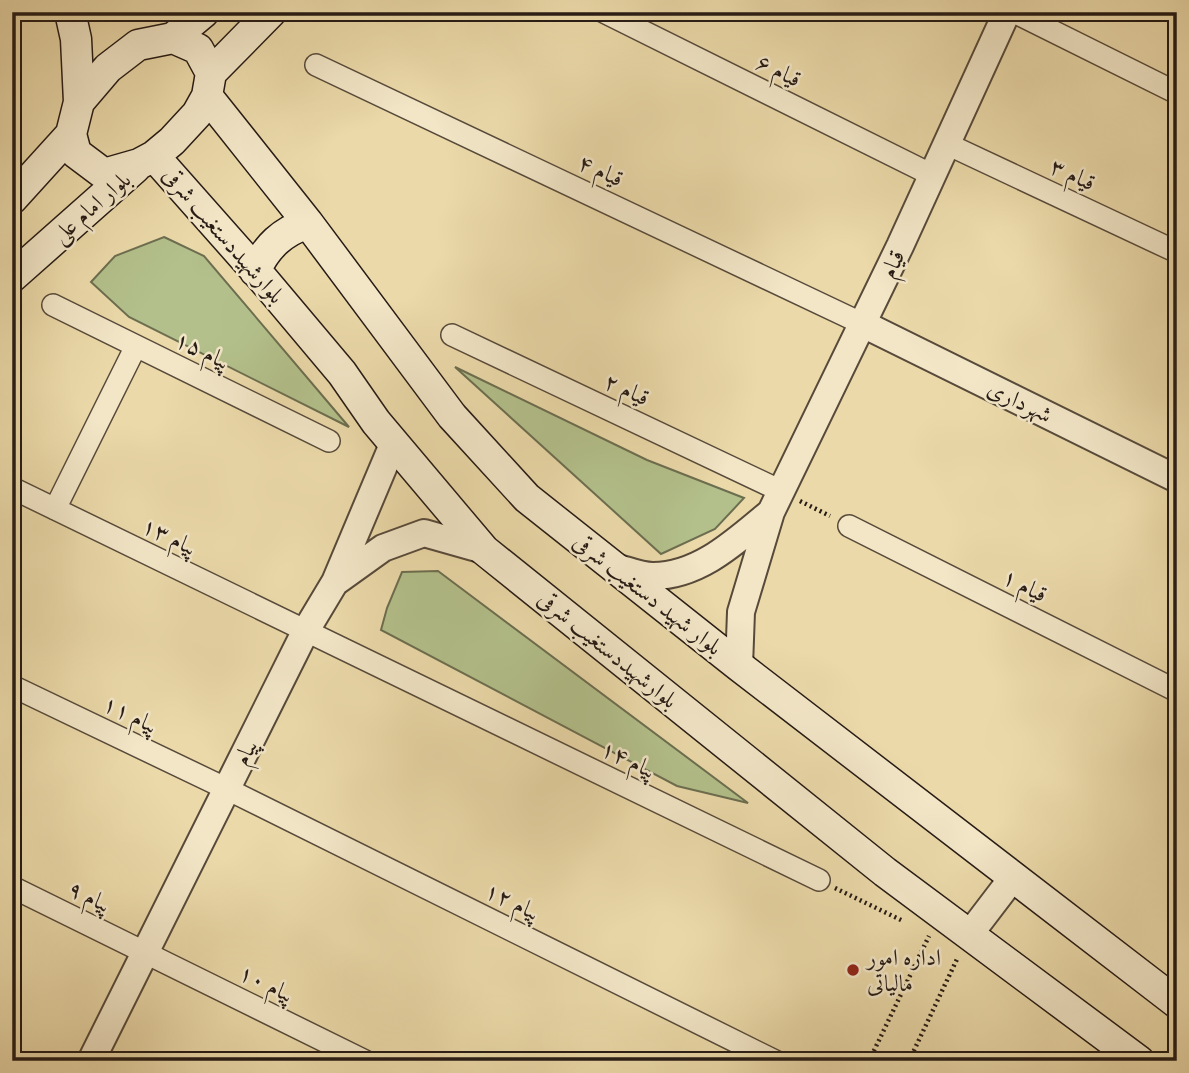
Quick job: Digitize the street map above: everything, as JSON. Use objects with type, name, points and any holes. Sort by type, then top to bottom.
[{"type":"main road","points":[[12,199],[71,134],[79,102],[76,39],[70,12]]},
{"type":"main road","points":[[79,102],[108,68],[138,45],[173,38],[204,12]]},
{"type":"main road","points":[[71,134],[76,153],[104,174],[147,160],[172,141],[197,114],[209,85],[271,12]]},
{"type":"main road","points":[[173,38],[198,49],[209,85]]},
{"type":"main road","name":"بلوار شهید دستغیب شرقی","points":[[209,85],[308,223],[453,416],[527,498],[739,666],[1177,1003]]},
{"type":"main road","name":"بلوارشهیددستغیب شرقی","points":[[147,160],[255,271],[342,373],[394,442],[484,550],[885,872],[1139,1061]]},
{"type":"main road","name":"بلوار امام علی","points":[[12,276],[147,160]]},
{"type":"main road","points":[[255,271],[263,254],[275,240],[290,229],[308,223]]},
{"type":"street","name":"قیام ۶","points":[[604,12],[932,175]]},
{"type":"street","name":"قیام","points":[[739,666],[741,612],[776,501],[863,324],[1007,12]]},
{"type":"street","points":[[1014,12],[1177,93]]},
{"type":"street","name":"قیام ۴","points":[[316,65],[863,324]]},
{"type":"street","name":"قیام ۳","points":[[947,144],[1177,252]]},
{"type":"street","name":"پيام ۱۵","points":[[53,305],[329,441]]},
{"type":"street","name":"شهرداری","points":[[863,324],[1177,479]]},
{"type":"street","name":"قیام ۲","points":[[452,335],[776,501]]},
{"type":"street","points":[[55,509],[136,346]]},
{"type":"street","name":"پیام","points":[[92,1061],[305,632],[335,582],[394,442]]},
{"type":"street","name":"پیام ۱۳","points":[[12,488],[305,632]]},
{"type":"street","name":"قیام","points":[[614,567],[651,576],[687,571],[730,546],[776,501]]},
{"type":"street","name":"قیام ۱","points":[[849,526],[1177,691]]},
{"type":"street","points":[[335,582],[383,548],[424,533],[484,550]]},
{"type":"street","name":"پیام ۱۴","points":[[305,632],[819,880]]},
{"type":"street","name":"پیام ۱۱","points":[[12,687],[227,789]]},
{"type":"street","name":"پیام ۱۲","points":[[227,789],[775,1061]]},
{"type":"street","points":[[969,935],[1014,876]]},
{"type":"street","name":"پیام ۹","points":[[12,887],[145,953]]},
{"type":"street","name":"پیام ۱۰","points":[[145,953],[365,1061]]},
{"type":"path","points":[[776,501],[849,526]]},
{"type":"path","points":[[819,880],[905,922]]},
{"type":"path","points":[[869,1061],[940,913]]},
{"type":"path","points":[[909,1061],[969,935]]},
{"type":"green space","points":[[164,237],[204,256],[349,427],[129,317],[91,282],[115,256]]},
{"type":"green space","points":[[455,367],[647,460],[744,498],[715,529],[661,554]]},
{"type":"green space","points":[[438,571],[748,803],[677,786],[381,630],[402,572]]},
{"type":"place","name":"اداره امور مالیاتی","points":[[853,970]]}]
